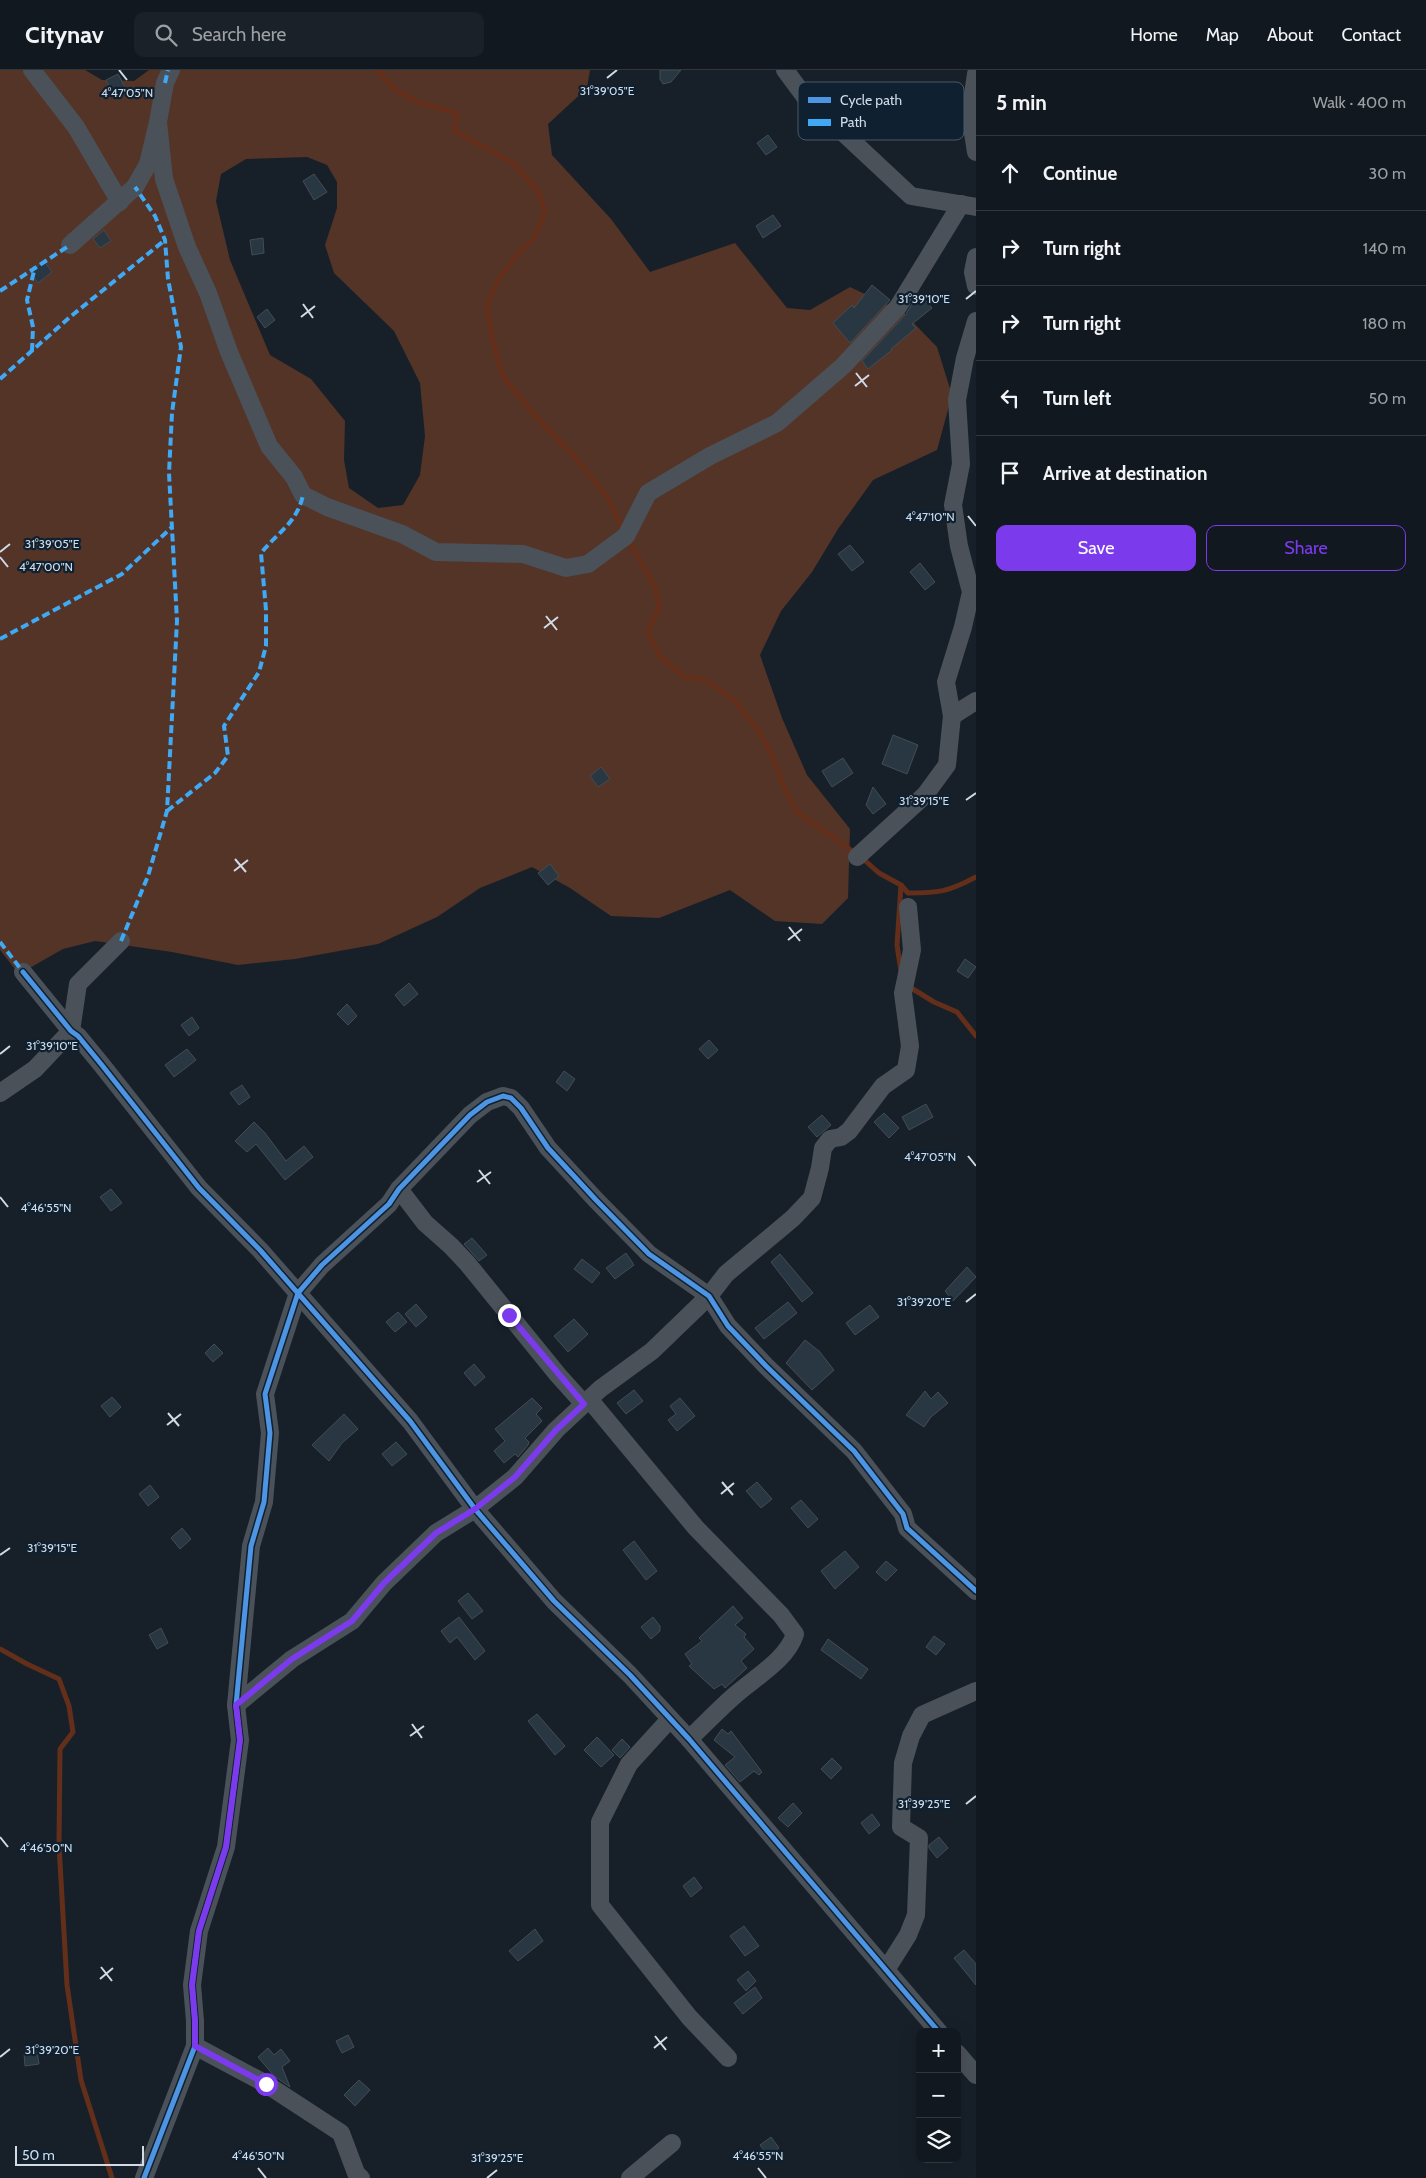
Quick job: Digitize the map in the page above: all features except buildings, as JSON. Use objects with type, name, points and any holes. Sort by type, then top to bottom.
[{"type":"street","points":[[32,70],[76,127],[120,202]]},
{"type":"street","points":[[70,245],[136,187],[148,164],[165,83],[172,70]]},
{"type":"street","points":[[785,70],[798,88]]},
{"type":"street","points":[[976,74],[970,114],[976,152]]},
{"type":"street","points":[[158,122],[164,179],[187,247],[208,293],[229,352],[269,446],[294,477],[303,495],[327,507],[402,534],[436,552],[523,554],[566,568],[588,564],[626,536],[648,493],[710,456],[777,423],[843,366],[898,307],[968,206],[910,196],[851,140]]},
{"type":"street","points":[[976,257],[973,272],[976,286]]},
{"type":"street","points":[[856,857],[925,795],[947,765],[952,716],[946,682],[971,592],[960,546],[954,505],[969,468],[958,400],[971,358],[976,321]]},
{"type":"street","points":[[952,716],[976,701]]},
{"type":"street","points":[[236,1705],[292,1659],[352,1621],[384,1583],[436,1533],[475,1509],[515,1477],[556,1430],[600,1389],[652,1351],[709,1296],[726,1274],[793,1218],[812,1198],[823,1148],[830,1139],[841,1137],[849,1131],[883,1086],[906,1070],[910,1046],[903,993],[912,950],[908,907]]},
{"type":"street","points":[[0,1094],[35,1069],[70,1031],[78,984],[121,941]]},
{"type":"street","points":[[23,972],[70,1031],[78,1036],[101,1064],[199,1188],[260,1250],[410,1421],[475,1509],[554,1600],[630,1675],[689,1739],[936,2028]]},
{"type":"street","points":[[144,2178],[195,2046],[192,1985],[199,1931],[226,1847],[240,1740],[236,1705],[251,1546],[264,1502],[270,1433],[265,1394],[298,1293],[322,1265],[389,1204],[399,1188],[470,1115],[487,1102],[503,1096],[511,1098],[521,1108],[548,1148],[648,1254],[709,1296],[735,1333],[766,1366],[854,1451],[903,1514],[907,1528],[976,1591]]},
{"type":"street","points":[[399,1188],[424,1223],[452,1246],[467,1263],[558,1375],[587,1401],[696,1528],[781,1615],[795,1634],[792,1644],[779,1658],[689,1739]]},
{"type":"street","points":[[886,1970],[908,1935],[916,1915],[920,1838],[901,1827],[903,1763],[911,1736],[922,1715],[976,1691]]},
{"type":"street","points":[[670,1719],[629,1764],[600,1822],[600,1905],[689,2017],[728,2058]]},
{"type":"street","points":[[195,2046],[266,2084],[341,2133],[356,2173],[361,2178]]},
{"type":"street","points":[[961,2058],[976,2075]]},
{"type":"street","points":[[630,2178],[672,2143]]},
{"type":"shaded area","points":[[0,70],[85,70],[102,80],[134,81],[149,70],[590,70],[587,88],[548,124],[552,155],[611,219],[650,272],[735,243],[787,308],[810,310],[850,287],[903,312],[937,347],[952,395],[937,450],[873,480],[838,529],[812,572],[781,611],[760,655],[782,718],[807,775],[850,829],[848,898],[822,924],[775,921],[730,890],[659,918],[611,916],[570,888],[532,867],[480,888],[437,917],[378,944],[295,959],[238,965],[172,952],[95,941],[63,949],[19,974],[0,950]],"holes":[[[307,157],[327,165],[337,182],[337,208],[325,245],[334,273],[394,331],[420,383],[425,436],[420,475],[403,505],[378,508],[349,488],[344,460],[345,421],[311,379],[270,355],[230,260],[216,201],[221,174],[246,159]]]},
{"type":"waterway","points":[[377,70],[394,89],[419,103],[457,113],[455,131],[513,163],[539,193],[545,213],[534,238],[516,256],[499,279],[487,304],[492,339],[503,377],[537,418],[574,456],[608,498],[624,532]]},
{"type":"waterway","points":[[628,539],[655,587],[659,608],[648,631],[659,655],[684,677],[705,680],[732,698],[758,730],[772,755],[784,787],[796,811],[855,853]]},
{"type":"waterway","points":[[862,858],[879,873],[901,885],[908,893],[943,891],[976,877]]},
{"type":"waterway","points":[[901,885],[897,945],[901,971]]},
{"type":"waterway","points":[[908,986],[934,1002],[957,1012],[976,1036]]},
{"type":"waterway","points":[[0,1649],[59,1679],[69,1706],[73,1732],[60,1749],[59,1845],[67,1985],[81,2080],[112,2178]]},
{"type":"marked path","points":[[165,83],[168,70]]},
{"type":"marked path","points":[[121,941],[148,876],[167,811],[177,621],[169,473],[172,413],[181,347],[168,279],[165,240],[155,216],[135,187]]},
{"type":"marked path","points":[[0,379],[70,317],[165,240]]},
{"type":"marked path","points":[[0,291],[70,245]]},
{"type":"marked path","points":[[32,351],[33,327],[27,300],[35,267]]},
{"type":"marked path","points":[[167,811],[215,773],[228,756],[224,726],[259,672],[266,646],[266,610],[261,553],[292,520],[303,495]]},
{"type":"marked path","points":[[0,639],[122,574],[172,527]]},
{"type":"marked path","points":[[0,942],[23,972]]},
{"type":"cycle path","points":[[23,972],[71,1031],[78,1036],[101,1064],[199,1188],[260,1250],[410,1421],[475,1509],[554,1601],[630,1675],[689,1739],[936,2028]]},
{"type":"cycle path","points":[[144,2178],[195,2046],[192,1985],[199,1931],[226,1847],[240,1740],[236,1705],[251,1546],[264,1502],[270,1433],[265,1394],[298,1293],[322,1265],[389,1204],[399,1189],[470,1115],[487,1102],[503,1096],[511,1098],[521,1108],[548,1148],[649,1254],[709,1296],[728,1326],[766,1366],[854,1451],[903,1514],[907,1528],[976,1591]]},
{"type":"route","points":[[266,2084],[195,2046],[192,1985],[199,1931],[226,1847],[240,1740],[236,1705],[292,1659],[352,1621],[384,1583],[436,1533],[475,1509],[515,1477],[556,1430],[584,1404],[509,1315]]}]
